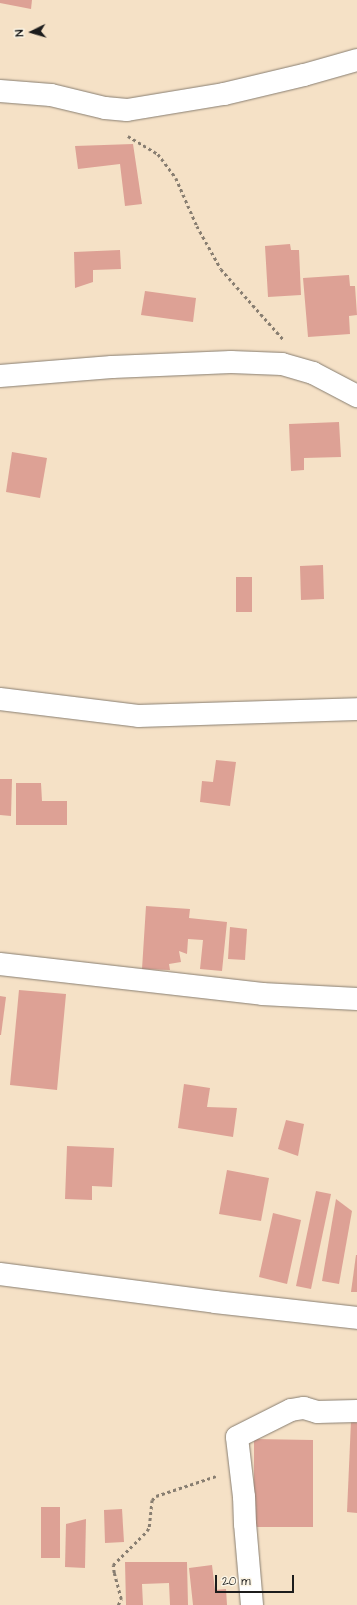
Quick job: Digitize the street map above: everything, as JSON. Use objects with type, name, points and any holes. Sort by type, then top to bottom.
[{"type":"street","points":[[0,91],[51,95],[105,108],[127,110],[224,94],[304,75],[357,60]]},
{"type":"street","points":[[0,376],[112,367],[231,362],[282,364],[313,372],[357,396]]},
{"type":"street","points":[[0,699],[138,716],[357,709]]},
{"type":"street","points":[[0,964],[262,994],[357,999]]},
{"type":"street","points":[[0,1274],[215,1302],[357,1318]]},
{"type":"street","points":[[252,1605],[244,1496],[237,1437],[291,1410],[304,1408],[317,1412],[357,1411]]},
{"type":"path","points":[[126,135],[158,154],[176,178],[197,226],[222,270],[287,344]]},
{"type":"path","points":[[118,1605],[121,1599],[113,1566],[147,1531],[149,1527],[152,1500],[156,1496],[217,1475]]},
{"type":"building","points":[[0,0],[32,0],[31,9],[0,3]]},
{"type":"building","points":[[133,144],[142,204],[125,206],[120,164],[78,169],[75,146]]},
{"type":"building","points":[[290,244],[291,250],[299,250],[301,295],[268,297],[265,246]]},
{"type":"building","points":[[120,250],[121,269],[93,270],[93,282],[75,288],[74,252]]},
{"type":"building","points":[[349,275],[350,286],[355,286],[357,315],[349,316],[350,334],[308,337],[303,278]]},
{"type":"building","points":[[145,291],[196,298],[193,322],[141,315]]},
{"type":"building","points":[[339,422],[341,457],[304,458],[304,470],[291,471],[289,424]]},
{"type":"building","points":[[12,452],[47,458],[40,498],[6,492]]},
{"type":"building","points":[[323,565],[324,599],[301,600],[300,566]]},
{"type":"building","points":[[236,577],[252,577],[252,612],[236,612]]},
{"type":"building","points":[[216,760],[236,762],[230,806],[200,802],[202,781],[213,782]]},
{"type":"building","points":[[0,779],[12,779],[11,816],[0,815]]},
{"type":"building","points":[[16,783],[41,783],[42,801],[67,801],[67,825],[16,825]]},
{"type":"building","points":[[146,906],[190,909],[189,918],[227,922],[222,971],[200,969],[203,940],[188,939],[187,954],[179,951],[181,962],[169,964],[170,970],[142,969]]},
{"type":"building","points":[[230,927],[247,929],[245,960],[228,959]]},
{"type":"building","points":[[19,990],[66,994],[57,1090],[10,1085]]},
{"type":"building","points":[[0,996],[6,997],[1,1035],[0,1035]]},
{"type":"building","points":[[184,1084],[210,1088],[207,1107],[237,1108],[233,1137],[178,1128]]},
{"type":"building","points":[[286,1120],[304,1124],[298,1156],[278,1149]]},
{"type":"building","points":[[67,1146],[114,1148],[112,1187],[92,1186],[92,1200],[65,1199]]},
{"type":"building","points":[[227,1170],[269,1178],[261,1221],[219,1214]]},
{"type":"building","points":[[316,1191],[331,1194],[311,1289],[296,1286]]},
{"type":"building","points":[[336,1199],[352,1211],[339,1284],[322,1281]]},
{"type":"building","points":[[273,1213],[301,1220],[287,1284],[259,1277]]},
{"type":"building","points":[[356,1255],[357,1292],[351,1292]]},
{"type":"building","points":[[351,1421],[357,1423],[357,1513],[347,1512]]},
{"type":"building","points":[[254,1439],[313,1440],[313,1527],[254,1527]]},
{"type":"building","points":[[41,1507],[60,1507],[60,1558],[41,1558]]},
{"type":"building","points":[[122,1509],[124,1542],[105,1543],[104,1510]]},
{"type":"building","points":[[86,1519],[85,1568],[65,1567],[66,1524]]},
{"type":"building","points":[[125,1562],[187,1562],[188,1605],[170,1605],[169,1583],[142,1584],[143,1605],[126,1605]]},
{"type":"building","points":[[212,1565],[215,1590],[226,1589],[227,1605],[193,1605],[189,1568]]}]
